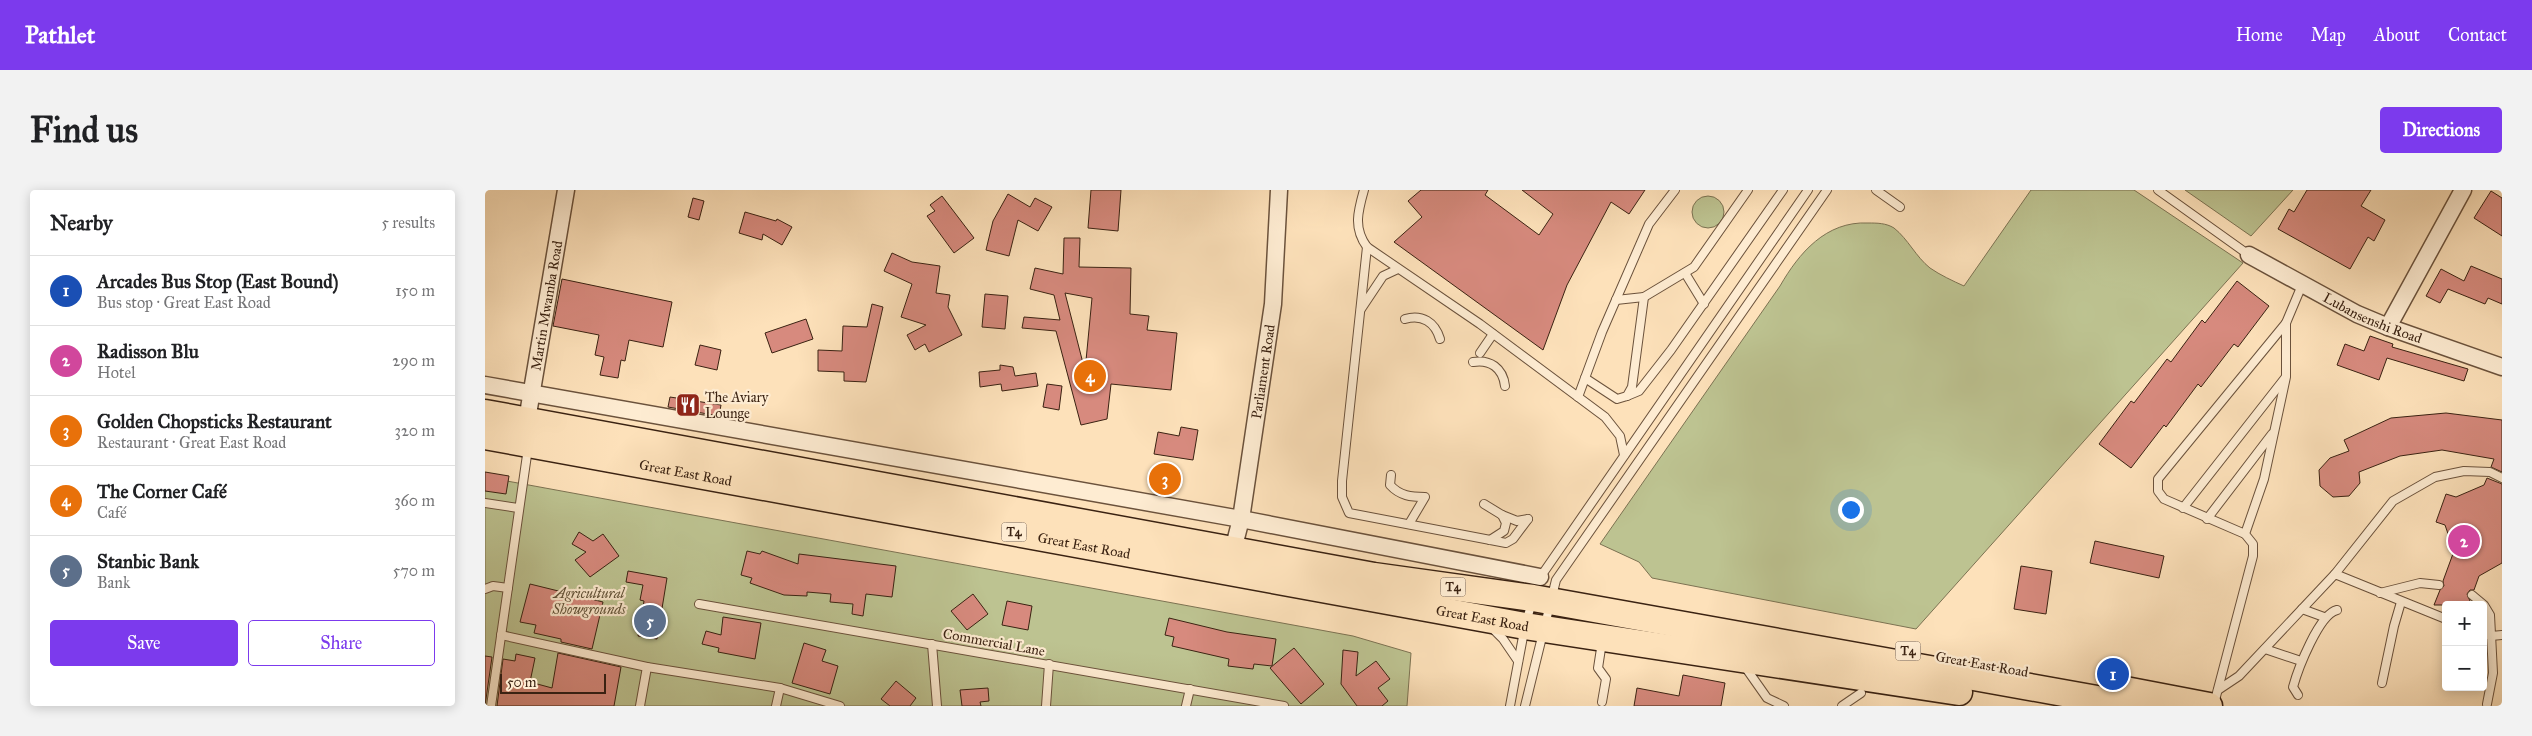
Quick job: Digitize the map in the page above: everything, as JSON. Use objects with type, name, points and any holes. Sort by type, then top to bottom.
[{"type":"main road","name":"Great East Road","points":[[485,413],[528,432],[1480,618],[2045,706]]},
{"type":"main road","name":"Great East Road","points":[[485,436],[528,432],[1233,550],[1373,576],[1545,589],[1605,612],[2136,706]]},
{"type":"main road","name":"Great East Road","points":[[1605,612],[1631,610],[1802,631],[2213,698]]},
{"type":"main road","name":"Great East Road","points":[[1655,646],[1673,657],[1747,671],[1852,699],[1944,706]]},
{"type":"street","name":"Martin Mwamba Road","points":[[528,432],[531,394],[566,190]]},
{"type":"street","name":"Parliament Road","points":[[1233,550],[1241,519],[1273,304],[1279,190]]},
{"type":"street","points":[[2389,327],[2463,190]]},
{"type":"street","name":"Lubansenshi Road","points":[[2249,255],[2302,285],[2389,327],[2502,367]]},
{"type":"street","points":[[485,385],[1241,519],[1545,589]]},
{"type":"lane","points":[[1364,190],[1358,210],[1357,226],[1359,236],[1367,247],[1493,334],[1605,416],[1620,436],[1624,455]]},
{"type":"lane","points":[[1578,397],[1616,300],[1649,224],[1675,190]]},
{"type":"lane","points":[[1616,300],[1644,297],[1694,267],[1749,190]]},
{"type":"lane","points":[[1585,378],[1617,399],[1639,391],[1704,304],[1783,190]]},
{"type":"lane","points":[[1510,706],[1518,661],[1534,627],[1545,589],[1624,455],[1808,190]]},
{"type":"lane","points":[[1525,706],[1534,627],[1545,589],[1827,190]]},
{"type":"lane","points":[[1875,190],[1900,207]]},
{"type":"lane","points":[[2158,190],[2249,255]]},
{"type":"lane","points":[[1367,247],[1342,497],[1349,513],[1506,543],[1513,539],[1529,520],[1517,521],[1502,515],[1484,504]]},
{"type":"lane","points":[[1360,311],[1383,276],[1398,268]]},
{"type":"lane","points":[[1685,273],[1704,304]]},
{"type":"lane","points":[[2214,706],[2213,698],[2253,556],[2253,544],[2245,534],[2164,500],[2158,491],[2158,479],[2286,323],[2302,285]]},
{"type":"lane","points":[[1627,396],[1632,387],[1644,297]]},
{"type":"lane","points":[[1405,319],[1417,317],[1429,321],[1434,326],[1440,339]]},
{"type":"lane","points":[[2245,534],[2264,479],[2287,377],[2286,323]]},
{"type":"lane","points":[[1493,334],[1482,349],[1491,364],[1501,372],[1505,386]]},
{"type":"lane","points":[[1473,362],[1491,364]]},
{"type":"lane","points":[[2183,508],[2287,377]]},
{"type":"lane","points":[[2207,519],[2274,431]]},
{"type":"lane","points":[[491,706],[528,432]]},
{"type":"lane","points":[[2213,698],[2239,676],[2335,574],[2393,501],[2435,477],[2464,471],[2491,472],[2502,478]]},
{"type":"lane","points":[[1391,475],[1390,485],[1396,492],[1411,497],[1425,497],[1409,524]]},
{"type":"lane","points":[[485,502],[518,508]]},
{"type":"lane","points":[[1490,540],[1504,531],[1506,523],[1502,515]]},
{"type":"lane","points":[[2335,574],[2442,617]]},
{"type":"lane","points":[[2380,593],[2420,583],[2439,585]]},
{"type":"lane","points":[[485,589],[493,586],[508,588]]},
{"type":"lane","points":[[2472,596],[2479,601]]},
{"type":"lane","points":[[2382,683],[2393,626],[2401,602]]},
{"type":"lane","name":"Commercial Lane","points":[[699,604],[1284,706]]},
{"type":"lane","points":[[2302,609],[2325,617]]},
{"type":"lane","points":[[2298,695],[2293,687],[2301,661],[2325,617],[2337,610]]},
{"type":"lane","points":[[2487,610],[2490,614],[2487,635],[2493,673],[2487,704]]},
{"type":"lane","points":[[1480,618],[1503,638],[1518,661]]},
{"type":"lane","points":[[501,635],[647,667],[780,688],[816,697],[840,706]]},
{"type":"lane","points":[[2487,635],[2502,635]]},
{"type":"lane","points":[[1602,702],[1606,679],[1598,668],[1603,638]]},
{"type":"lane","points":[[932,644],[937,706]]},
{"type":"lane","points":[[2265,649],[2301,661]]},
{"type":"lane","points":[[1046,706],[1049,664]]},
{"type":"lane","points":[[640,706],[647,667]]},
{"type":"lane","points":[[1747,671],[1767,698],[1784,706]]},
{"type":"lane","points":[[776,706],[780,688]]},
{"type":"lane","points":[[1186,706],[1189,689]]},
{"type":"green space","points":[[2031,190],[2134,190],[2243,263],[1916,629],[1652,578],[1639,562],[1600,544],[1796,262],[1815,241],[1839,227],[1875,223],[1888,225],[1904,237],[1920,259],[1930,268],[1964,286]]},
{"type":"green space","points":[[2185,190],[2293,190],[2251,236]]},
{"type":"green space","points":[[1708,196],[1714,197],[1719,201],[1723,206],[1723,218],[1719,223],[1714,227],[1708,228],[1702,227],[1697,223],[1693,218],[1692,212],[1693,206],[1697,201],[1702,197]]},
{"type":"green space","name":"Agricultural Showgrounds","points":[[485,477],[1353,636],[1411,653],[1407,706],[485,706]]},
{"type":"building","points":[[1091,190],[1121,190],[1118,231],[1088,228]]},
{"type":"building","points":[[1421,190],[1488,190],[1485,195],[1539,235],[1553,214],[1522,190],[1645,190],[1629,214],[1611,202],[1567,285],[1543,350],[1394,242],[1422,217],[1408,201]]},
{"type":"building","points":[[2307,190],[2371,190],[2361,206],[2385,220],[2374,241],[2368,237],[2350,269],[2278,229],[2289,209],[2294,212]]},
{"type":"building","points":[[2491,191],[2502,198],[2502,236],[2474,218]]},
{"type":"building","points":[[1008,194],[1030,207],[1035,198],[1052,207],[1038,231],[1018,220],[1009,256],[986,250],[993,221]]},
{"type":"building","points":[[942,196],[974,238],[954,253],[927,216],[935,211],[930,205]]},
{"type":"building","points":[[693,198],[704,201],[699,220],[688,217]]},
{"type":"building","points":[[745,212],[776,221],[777,219],[792,227],[782,245],[763,234],[762,240],[739,233]]},
{"type":"building","points":[[1064,238],[1080,238],[1079,267],[1131,268],[1130,314],[1149,316],[1147,330],[1177,333],[1171,390],[1111,384],[1107,419],[1081,425],[1056,331],[1022,328],[1024,317],[1060,320],[1054,295],[1030,289],[1035,268],[1063,274]],"holes":[[[1065,293],[1092,298],[1085,371]]]},
{"type":"building","points":[[892,253],[912,262],[940,266],[936,293],[950,295],[948,307],[962,335],[929,352],[925,344],[915,350],[907,335],[926,325],[901,317],[912,284],[884,271]]},
{"type":"building","points":[[2471,266],[2502,279],[2502,304],[2488,298],[2485,304],[2448,289],[2440,303],[2426,296],[2441,269],[2464,281]]},
{"type":"building","points":[[562,279],[672,302],[663,347],[629,340],[625,361],[621,360],[618,378],[600,375],[604,357],[595,355],[599,335],[553,326]]},
{"type":"building","points":[[2237,281],[2269,306],[2238,347],[2234,344],[2201,387],[2198,384],[2166,427],[2164,425],[2131,468],[2099,444],[2131,401],[2134,403],[2167,359],[2171,362],[2202,320],[2205,323]]},
{"type":"building","points":[[985,294],[1008,296],[1005,329],[982,327]]},
{"type":"building","points":[[872,304],[883,307],[866,382],[844,381],[844,372],[818,371],[818,350],[842,351],[843,326],[867,327]]},
{"type":"building","points":[[806,319],[813,339],[772,353],[765,333]]},
{"type":"building","points":[[2370,336],[2393,344],[2392,347],[2468,369],[2464,381],[2387,358],[2379,380],[2337,365],[2345,344],[2364,351]]},
{"type":"building","points":[[700,345],[721,350],[717,370],[695,365]]},
{"type":"building","points":[[1000,365],[1013,367],[1015,376],[1036,373],[1038,386],[1002,391],[1001,384],[980,387],[979,372],[1000,370]]},
{"type":"building","points":[[1047,384],[1062,386],[1059,410],[1043,407]]},
{"type":"building","points":[[670,397],[721,405],[719,416],[668,407]]},
{"type":"building","points":[[2446,413],[2502,420],[2502,472],[2491,467],[2494,459],[2442,450],[2400,456],[2359,472],[2360,483],[2349,496],[2333,497],[2320,486],[2319,470],[2330,458],[2349,451],[2344,440],[2391,418]]},
{"type":"building","points":[[1181,427],[1198,430],[1193,460],[1154,454],[1158,432],[1179,436]]},
{"type":"building","points":[[485,472],[509,476],[506,494],[485,491]]},
{"type":"building","points":[[2487,478],[2502,484],[2502,563],[2479,576],[2474,590],[2470,590],[2467,594],[2470,601],[2442,601],[2442,605],[2434,605],[2440,590],[2444,586],[2443,581],[2454,551],[2445,525],[2436,522],[2446,494],[2456,497],[2484,485]]},
{"type":"building","points":[[579,532],[593,541],[603,534],[619,556],[590,577],[575,560],[586,552],[572,544]]},
{"type":"building","points":[[2095,541],[2164,556],[2159,578],[2090,563]]},
{"type":"building","points":[[747,551],[760,554],[762,551],[798,564],[799,554],[896,566],[892,597],[866,594],[863,616],[852,614],[853,604],[830,602],[831,594],[807,592],[807,596],[784,595],[750,583],[752,578],[741,575]]},
{"type":"building","points":[[2021,566],[2052,571],[2046,614],[2014,609]]},
{"type":"building","points":[[628,571],[667,578],[657,639],[638,636],[644,601],[640,600],[643,585],[626,582]]},
{"type":"building","points":[[530,584],[603,602],[592,649],[534,633],[536,625],[520,622]]},
{"type":"building","points":[[973,594],[988,614],[967,630],[951,611]]},
{"type":"building","points":[[1007,601],[1032,606],[1028,630],[1002,625]]},
{"type":"building","points":[[723,617],[761,623],[755,659],[718,652],[719,648],[702,644],[706,631],[721,635]]},
{"type":"building","points":[[1169,618],[1227,632],[1276,639],[1272,666],[1254,664],[1253,669],[1228,666],[1229,659],[1172,646],[1174,637],[1165,635]]},
{"type":"building","points":[[804,643],[826,650],[822,661],[838,666],[830,694],[792,683]]},
{"type":"building","points":[[1294,648],[1324,684],[1301,704],[1270,668]]},
{"type":"building","points":[[1343,650],[1358,652],[1356,676],[1376,661],[1390,679],[1378,688],[1388,701],[1382,706],[1357,706],[1341,684]]},
{"type":"building","points":[[558,653],[621,667],[614,706],[497,706],[503,659],[515,661],[516,654],[535,658],[530,682],[552,688]]},
{"type":"building","points":[[485,656],[492,657],[485,706]]},
{"type":"building","points":[[1683,675],[1725,683],[1721,706],[1634,706],[1637,688],[1679,696]]},
{"type":"building","points":[[896,681],[916,698],[910,706],[890,706],[881,699]]},
{"type":"building","points":[[988,688],[989,701],[980,702],[981,706],[962,706],[960,690]]},
{"type":"place","name":"The Corner Café","points":[[1090,376]]},
{"type":"place","name":"The Aviary Lounge","points":[[688,405]]},
{"type":"place","name":"Golden Chopsticks Restaurant","points":[[1165,479]]},
{"type":"place","name":"Radisson Blu","points":[[2464,541]]},
{"type":"place","name":"Stanbic Bank","points":[[650,621]]},
{"type":"place","name":"Arcades Bus Stop (East Bound)","points":[[2113,674]]}]
